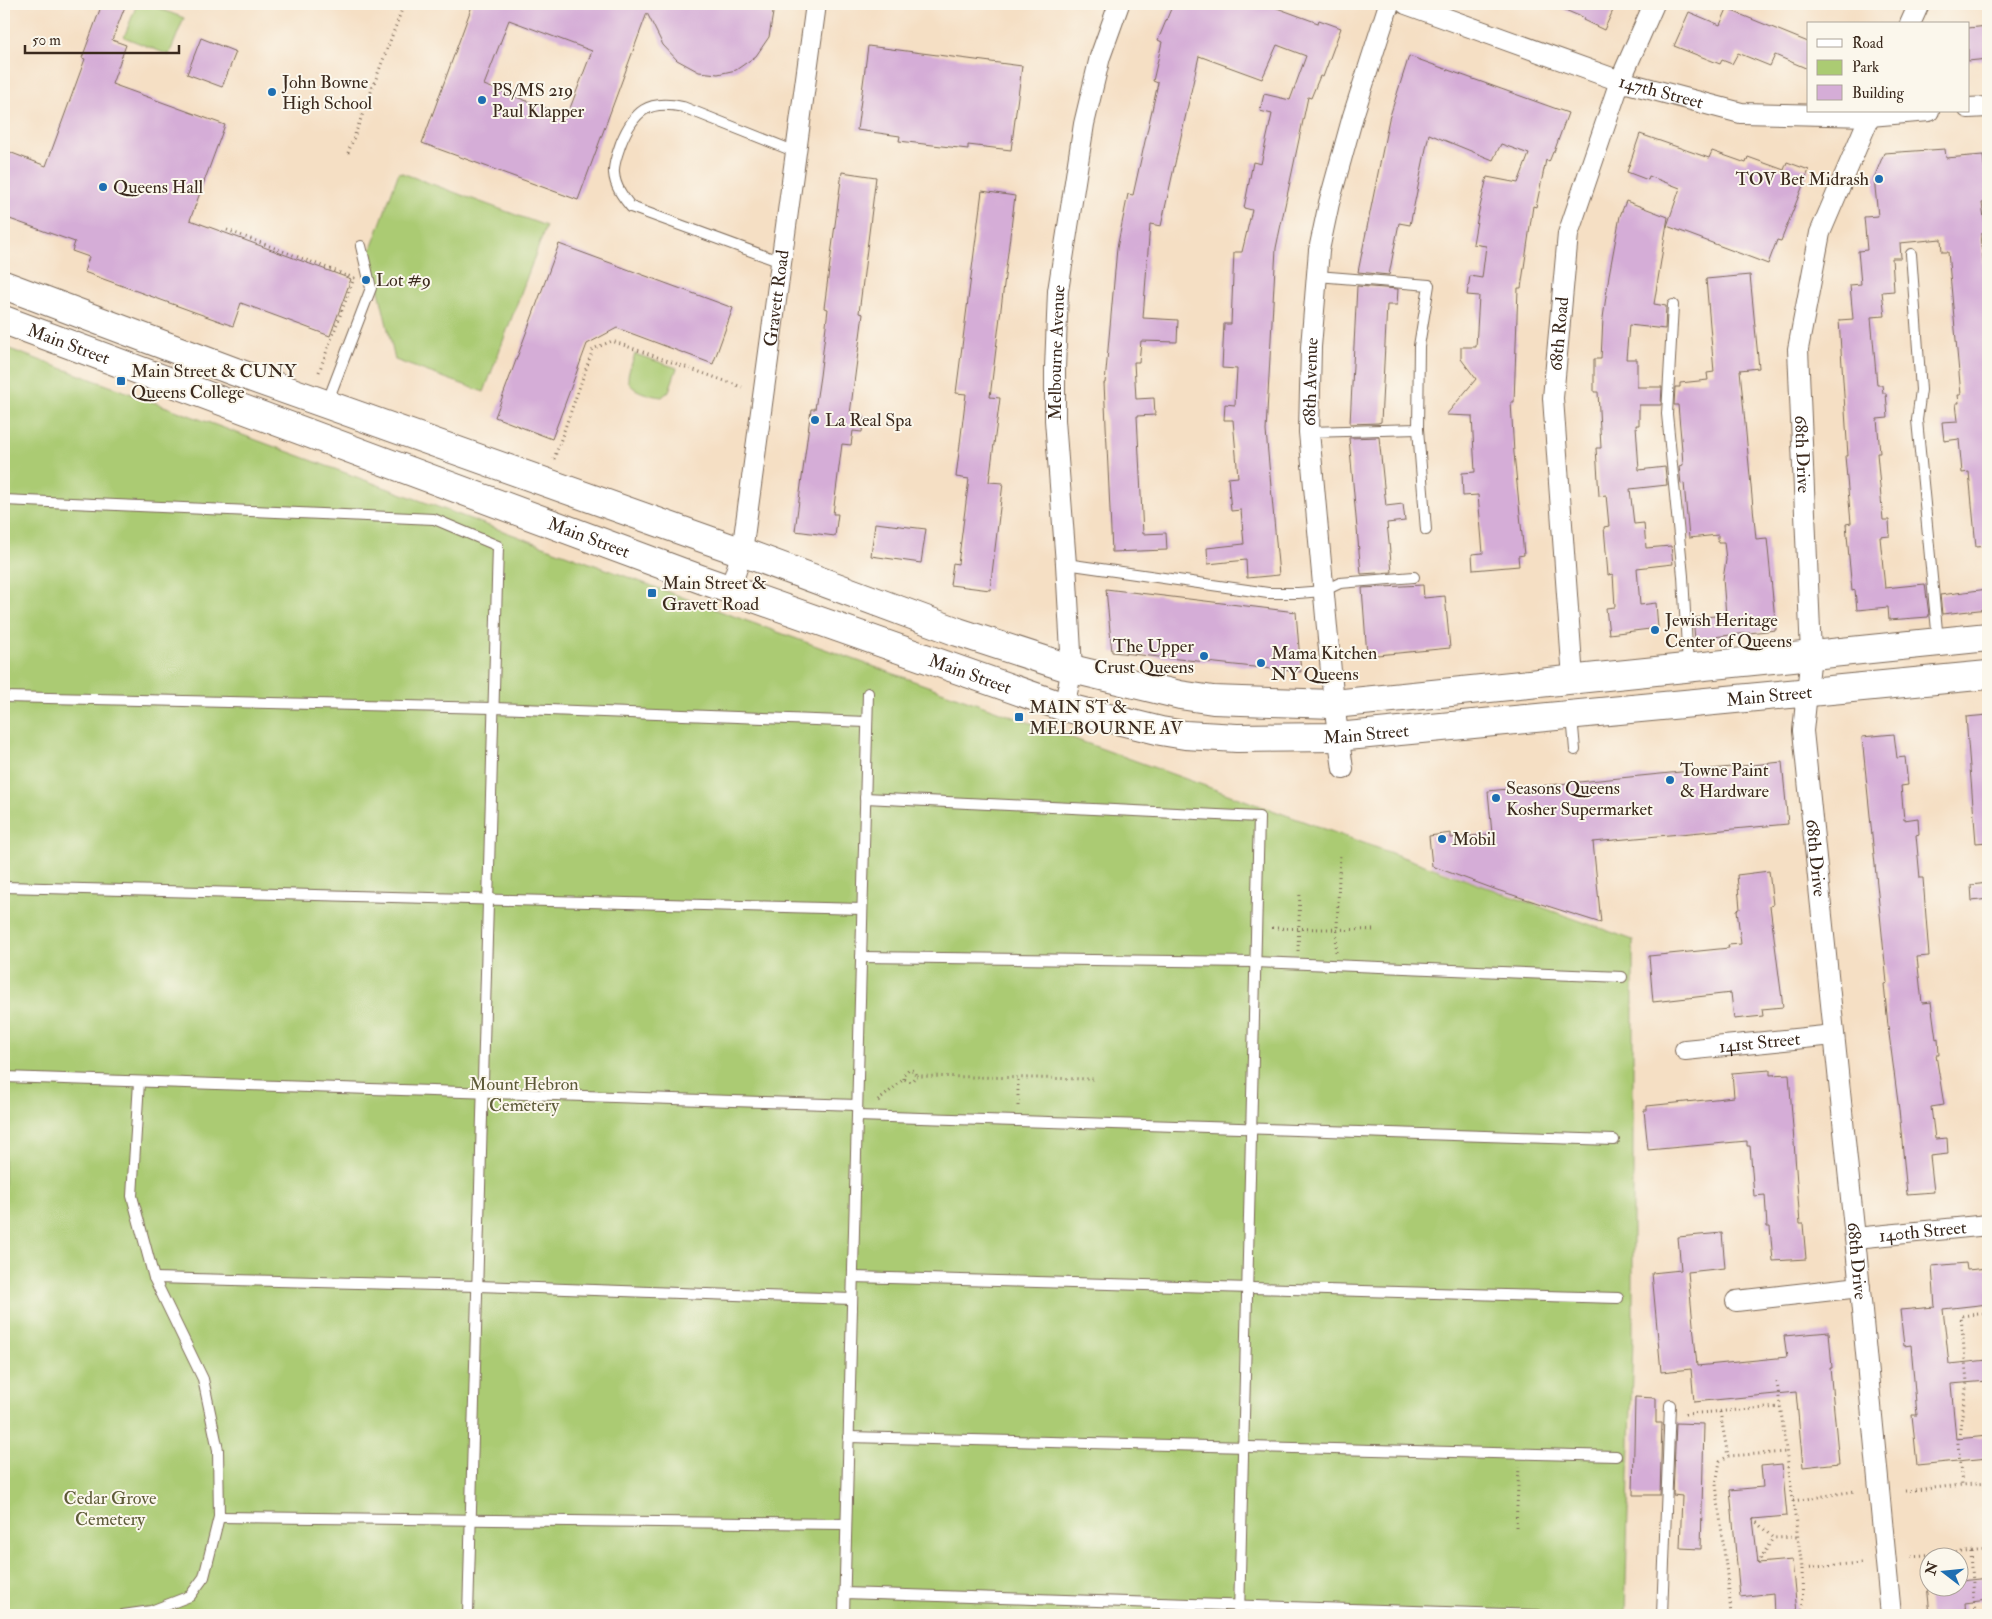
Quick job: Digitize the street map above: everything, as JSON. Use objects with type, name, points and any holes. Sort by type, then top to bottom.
[{"type":"main road","name":"Main Street","points":[[4,285],[958,632],[1072,669],[1180,695],[1213,700],[1334,704],[1988,637]]},
{"type":"main road","name":"Main Street","points":[[4,320],[730,590],[1064,707],[1161,731],[1185,735],[1237,738],[1337,737],[1988,675]]},
{"type":"street","name":"Gravett Road","points":[[730,590],[742,552],[816,4]]},
{"type":"street","name":"Melbourne Avenue","points":[[1064,707],[1072,669],[1055,420],[1058,291],[1084,124],[1100,57],[1119,4]]},
{"type":"street","name":"68th Avenue","points":[[1343,769],[1337,737],[1308,432],[1311,347],[1320,250],[1329,203],[1353,116],[1389,4]]},
{"type":"street","name":"147th Street","points":[[1406,4],[1620,81],[1741,113],[1871,114],[1910,112]]},
{"type":"street","name":"68th Road","points":[[1573,679],[1553,398],[1568,234],[1620,81],[1654,4]]},
{"type":"street","points":[[1911,22],[1919,4]]},
{"type":"street","points":[[1970,108],[1988,107]]},
{"type":"street","name":"68th Drive","points":[[1871,114],[1820,233],[1798,349],[1812,654],[1804,731],[1891,1615]]},
{"type":"street","name":"141st Street","points":[[1685,1050],[1834,1035]]},
{"type":"street","name":"140th Street","points":[[1855,1238],[1988,1225]]},
{"type":"street","points":[[1736,1300],[1860,1288]]},
{"type":"lane","points":[[781,262],[631,207],[618,190],[614,173],[618,153],[627,129],[634,119],[655,105],[666,103],[796,152]]},
{"type":"lane","points":[[327,404],[371,288],[361,246]]},
{"type":"lane","points":[[1911,254],[1921,390],[1917,420],[1938,642]]},
{"type":"lane","points":[[1317,276],[1429,285],[1420,346],[1418,429],[1426,530]]},
{"type":"lane","points":[[1673,305],[1667,414],[1683,576],[1688,667]]},
{"type":"lane","points":[[1308,432],[1418,429]]},
{"type":"lane","points":[[4,500],[434,518],[498,546],[468,1615]]},
{"type":"lane","points":[[1066,564],[1268,593],[1323,591],[1340,583],[1414,576]]},
{"type":"lane","points":[[844,1615],[868,693]]},
{"type":"lane","points":[[4,696],[493,708],[867,722]]},
{"type":"lane","points":[[1572,714],[1575,750]]},
{"type":"lane","points":[[866,798],[1259,816],[1239,1611]]},
{"type":"lane","points":[[4,887],[862,909]]},
{"type":"lane","points":[[861,957],[1255,962],[1622,977]]},
{"type":"lane","points":[[4,1077],[482,1093],[857,1110],[1017,1120],[1614,1140]]},
{"type":"lane","points":[[123,1615],[151,1611],[190,1596],[204,1577],[219,1517],[218,1450],[203,1379],[154,1278],[132,1196],[139,1082]]},
{"type":"lane","points":[[853,1277],[1247,1286],[1618,1298]]},
{"type":"lane","points":[[154,1278],[477,1286],[852,1299]]},
{"type":"lane","points":[[1662,1615],[1670,1405]]},
{"type":"lane","points":[[848,1437],[1616,1456]]},
{"type":"lane","points":[[219,1517],[846,1524]]},
{"type":"lane","points":[[844,1593],[1239,1611],[1538,1615]]},
{"type":"path","points":[[348,153],[404,4]]},
{"type":"path","points":[[227,230],[354,278],[319,372]]},
{"type":"path","points":[[554,459],[593,349],[612,341],[742,387]]},
{"type":"path","points":[[1335,965],[1340,852]]},
{"type":"path","points":[[1297,964],[1300,891]]},
{"type":"path","points":[[1256,927],[1375,930]]},
{"type":"path","points":[[857,1110],[904,1079],[904,1074],[909,1069],[914,1071],[916,1076]]},
{"type":"path","points":[[904,1079],[911,1082],[916,1076]]},
{"type":"path","points":[[916,1076],[1094,1079]]},
{"type":"path","points":[[1017,1120],[1018,1079]]},
{"type":"path","points":[[1962,1485],[1958,1443],[1967,1382],[1960,1316],[1988,1313]]},
{"type":"path","points":[[1777,1382],[1802,1568],[1803,1615]]},
{"type":"path","points":[[1685,1414],[1780,1407]]},
{"type":"path","points":[[1720,1412],[1728,1456]]},
{"type":"path","points":[[1730,1615],[1729,1591],[1716,1484],[1720,1461],[1728,1456],[1786,1452]]},
{"type":"path","points":[[1516,1527],[1519,1454]]},
{"type":"path","points":[[1905,1491],[1988,1483]]},
{"type":"path","points":[[1793,1500],[1855,1491]]},
{"type":"path","points":[[1754,1519],[1773,1538],[1798,1537]]},
{"type":"path","points":[[1758,1563],[1773,1538]]},
{"type":"path","points":[[1975,1615],[1970,1552],[1988,1550]]},
{"type":"path","points":[[1911,1556],[1920,1555]]},
{"type":"path","points":[[1802,1568],[1861,1563]]},
{"type":"green space","points":[[137,4],[147,4],[184,18],[169,55],[124,37]]},
{"type":"green space","points":[[399,172],[546,226],[484,392],[395,360],[370,252]]},
{"type":"green space","name":"Mount Hebron Cemetery","points":[[4,347],[736,617],[1633,940],[1633,1338],[1625,1615],[4,1615]]},
{"type":"green space","points":[[635,354],[677,368],[669,391],[662,397],[641,392],[629,383],[629,372]]},
{"type":"building","name":"Queens Hall","points":[[102,4],[126,4],[112,40],[126,45],[112,84],[225,125],[190,220],[351,279],[330,336],[241,303],[233,326],[84,272],[89,257],[72,251],[75,242],[4,217],[4,150],[46,166],[85,59],[82,58]]},
{"type":"building","name":"PS/MS 219 Paul Klapper","points":[[470,4],[772,4],[773,13],[769,37],[756,56],[736,70],[718,74],[699,72],[677,60],[663,45],[647,13],[578,200],[422,143],[472,6]],"holes":[[[509,20],[592,51],[567,116],[484,85]]]},
{"type":"building","points":[[1173,4],[1266,4],[1318,23],[1319,20],[1341,28],[1323,77],[1320,76],[1311,98],[1308,97],[1276,248],[1266,431],[1279,575],[1247,578],[1246,560],[1208,564],[1207,548],[1244,544],[1241,510],[1231,511],[1228,478],[1238,477],[1233,420],[1224,420],[1225,404],[1235,405],[1237,369],[1222,368],[1224,324],[1231,324],[1234,252],[1242,252],[1252,210],[1244,208],[1253,162],[1261,164],[1272,114],[1260,111],[1264,94],[1290,100],[1306,56],[1277,45],[1262,79],[1199,56],[1161,226],[1150,224],[1143,318],[1178,320],[1177,342],[1141,341],[1139,362],[1134,362],[1136,399],[1154,398],[1155,415],[1137,416],[1143,534],[1166,533],[1167,550],[1112,552],[1104,383],[1117,248],[1128,194],[1133,195],[1158,83],[1153,81],[1162,42],[1158,40]]},
{"type":"building","points":[[1551,4],[1616,4],[1604,30],[1583,20],[1584,18]]},
{"type":"building","points":[[1727,9],[1807,42],[1807,69],[1775,55],[1770,66],[1738,53],[1732,64],[1722,60],[1720,64],[1674,46],[1689,12],[1720,25]]},
{"type":"building","points":[[1988,26],[1988,59],[1970,61],[1970,28]]},
{"type":"building","points":[[201,38],[236,52],[222,87],[187,74]]},
{"type":"building","points":[[868,46],[1022,66],[1011,150],[968,145],[968,149],[899,141],[900,136],[857,130]]},
{"type":"building","points":[[1409,56],[1568,113],[1554,152],[1549,162],[1546,160],[1536,207],[1533,206],[1521,288],[1518,288],[1514,402],[1511,402],[1524,555],[1518,556],[1519,566],[1473,570],[1472,554],[1483,553],[1478,495],[1463,496],[1462,473],[1475,472],[1472,416],[1446,415],[1476,379],[1461,359],[1461,347],[1476,347],[1479,296],[1467,295],[1470,276],[1482,278],[1486,246],[1473,244],[1487,177],[1518,183],[1529,154],[1501,144],[1493,160],[1429,134],[1410,225],[1399,223],[1389,275],[1358,272],[1389,119]]},
{"type":"building","points":[[1640,134],[1709,158],[1712,151],[1746,163],[1748,157],[1784,170],[1787,162],[1809,170],[1781,241],[1777,240],[1768,264],[1667,226],[1680,188],[1649,176],[1648,180],[1627,172]]},
{"type":"building","points":[[1945,149],[1946,158],[1983,155],[1988,202],[1982,203],[1986,233],[1981,234],[1988,316],[1988,546],[1976,547],[1969,472],[1962,473],[1959,439],[1944,441],[1942,422],[1958,421],[1956,403],[1959,403],[1958,395],[1961,395],[1948,252],[1942,252],[1941,239],[1900,243],[1901,258],[1892,258],[1894,291],[1882,292],[1885,316],[1871,317],[1877,385],[1882,385],[1883,393],[1886,393],[1888,418],[1877,419],[1880,453],[1877,453],[1883,520],[1889,520],[1890,536],[1880,537],[1885,588],[1925,584],[1929,615],[1928,617],[1889,620],[1888,607],[1857,610],[1855,590],[1852,591],[1846,524],[1851,523],[1845,456],[1848,456],[1839,320],[1853,319],[1850,285],[1861,284],[1858,251],[1867,250],[1864,217],[1878,216],[1874,178],[1884,153]]},
{"type":"building","points":[[842,172],[876,177],[859,313],[863,314],[850,414],[864,415],[862,432],[853,431],[851,445],[842,444],[833,514],[838,514],[835,536],[795,531],[811,409],[815,409],[820,376],[828,309],[824,308]]},
{"type":"building","points":[[982,191],[1015,196],[990,397],[1000,398],[989,482],[1003,483],[990,590],[950,585],[953,563],[958,564],[969,479],[956,477],[966,394],[956,393]]},
{"type":"building","points":[[1626,201],[1668,217],[1654,304],[1666,306],[1665,329],[1629,325],[1626,359],[1637,359],[1637,387],[1662,387],[1661,405],[1639,405],[1639,425],[1636,425],[1639,470],[1665,467],[1667,485],[1630,489],[1634,524],[1644,523],[1646,548],[1671,546],[1673,564],[1637,568],[1640,605],[1656,603],[1658,628],[1609,634],[1606,608],[1615,607],[1613,574],[1608,575],[1604,527],[1609,526],[1606,495],[1599,496],[1596,448],[1601,448],[1598,392],[1594,392],[1594,359],[1601,359],[1603,318],[1609,275],[1620,216]]},
{"type":"building","points":[[559,244],[733,308],[713,364],[617,328],[587,344],[552,439],[495,417]]},
{"type":"building","points":[[1750,275],[1759,368],[1740,370],[1756,539],[1767,538],[1776,630],[1695,639],[1693,618],[1726,615],[1723,579],[1726,560],[1724,542],[1718,542],[1718,535],[1689,538],[1684,483],[1681,484],[1679,466],[1683,465],[1678,405],[1674,405],[1675,387],[1680,387],[1680,383],[1708,380],[1707,373],[1714,372],[1706,279]]},
{"type":"building","points":[[1357,286],[1398,289],[1397,305],[1387,305],[1381,422],[1378,423],[1350,424]]},
{"type":"building","points":[[1379,437],[1386,506],[1403,504],[1405,521],[1387,523],[1392,572],[1361,574],[1349,438]]},
{"type":"building","points":[[875,523],[926,529],[921,563],[871,556]]},
{"type":"building","points":[[1423,585],[1424,598],[1445,596],[1450,648],[1367,656],[1362,588]]},
{"type":"building","points":[[1106,589],[1296,612],[1301,672],[1112,652]]},
{"type":"building","points":[[1988,589],[1988,609],[1942,614],[1940,595]]},
{"type":"building","points":[[1988,715],[1988,842],[1976,843],[1966,717]]},
{"type":"building","points":[[1894,734],[1897,758],[1905,757],[1908,785],[1901,786],[1904,820],[1918,818],[1919,834],[1916,835],[1920,878],[1923,878],[1929,956],[1917,957],[1922,1003],[1931,1002],[1936,1039],[1938,1038],[1939,1055],[1936,1055],[1944,1105],[1931,1107],[1935,1139],[1947,1138],[1948,1154],[1930,1156],[1934,1192],[1907,1194],[1888,1026],[1884,984],[1887,983],[1862,737]]},
{"type":"building","points":[[1782,762],[1788,824],[1593,842],[1601,923],[1497,890],[1432,866],[1429,836],[1451,833],[1451,838],[1492,834],[1488,791]]},
{"type":"building","points":[[1769,871],[1773,905],[1770,906],[1783,1007],[1762,1009],[1763,1016],[1734,1019],[1731,993],[1653,1002],[1649,956],[1729,948],[1728,945],[1741,944],[1737,910],[1740,909],[1737,875]]},
{"type":"building","points":[[1988,883],[1988,899],[1972,901],[1971,885]]},
{"type":"building","points":[[1770,1070],[1770,1075],[1789,1074],[1800,1224],[1803,1224],[1806,1259],[1773,1261],[1770,1227],[1767,1227],[1765,1195],[1754,1196],[1750,1146],[1747,1146],[1747,1141],[1648,1150],[1644,1110],[1647,1110],[1647,1106],[1734,1097],[1732,1073]]},
{"type":"building","points":[[1722,1233],[1725,1268],[1688,1272],[1697,1366],[1787,1357],[1784,1336],[1829,1332],[1832,1368],[1830,1368],[1839,1463],[1803,1467],[1796,1392],[1694,1402],[1691,1369],[1661,1372],[1652,1273],[1681,1270],[1678,1237]]},
{"type":"building","points":[[1966,1263],[1967,1270],[1988,1268],[1988,1304],[1943,1309],[1949,1364],[1988,1360],[1988,1381],[1951,1384],[1956,1439],[1988,1436],[1988,1458],[1917,1465],[1912,1415],[1917,1415],[1911,1345],[1904,1346],[1900,1310],[1935,1307],[1932,1266]]},
{"type":"building","points":[[1635,1397],[1656,1398],[1656,1423],[1662,1423],[1660,1495],[1633,1495]]},
{"type":"building","points":[[1676,1423],[1704,1424],[1701,1549],[1680,1548],[1682,1496],[1673,1495]]},
{"type":"building","points":[[1782,1464],[1787,1516],[1753,1519],[1758,1563],[1792,1560],[1797,1613],[1774,1615],[1773,1593],[1740,1597],[1730,1490],[1763,1487],[1761,1466]]},
{"type":"building","points":[[1988,1578],[1988,1600],[1965,1603],[1966,1615],[1930,1615],[1928,1596],[1970,1596],[1970,1580]]},
{"type":"place","name":"John Bowne High School","points":[[272,92]]},
{"type":"place","name":"PS/MS 219 Paul Klapper","points":[[482,100]]},
{"type":"place","name":"TOV Bet Midrash","points":[[1879,179]]},
{"type":"place","name":"Queens Hall","points":[[103,187]]},
{"type":"place","name":"Lot #9","points":[[366,280]]},
{"type":"place","name":"Main Street & CUNY Queens College","points":[[121,381]]},
{"type":"place","name":"La Real Spa","points":[[815,420]]},
{"type":"place","name":"Main Street & Gravett Road","points":[[652,593]]},
{"type":"place","name":"Jewish Heritage Center of Queens","points":[[1655,630]]},
{"type":"place","name":"The Upper Crust Queens","points":[[1204,656]]},
{"type":"place","name":"Mama Kitchen NY Queens","points":[[1261,663]]},
{"type":"place","name":"MAIN ST & MELBOURNE AV","points":[[1019,717]]},
{"type":"place","name":"Towne Paint & Hardware","points":[[1670,780]]},
{"type":"place","name":"Seasons Queens Kosher Supermarket","points":[[1496,798]]},
{"type":"place","name":"Mobil","points":[[1442,839]]},
{"type":"park label","name":"Cedar Grove Cemetery","points":[[110,1508]]}]
